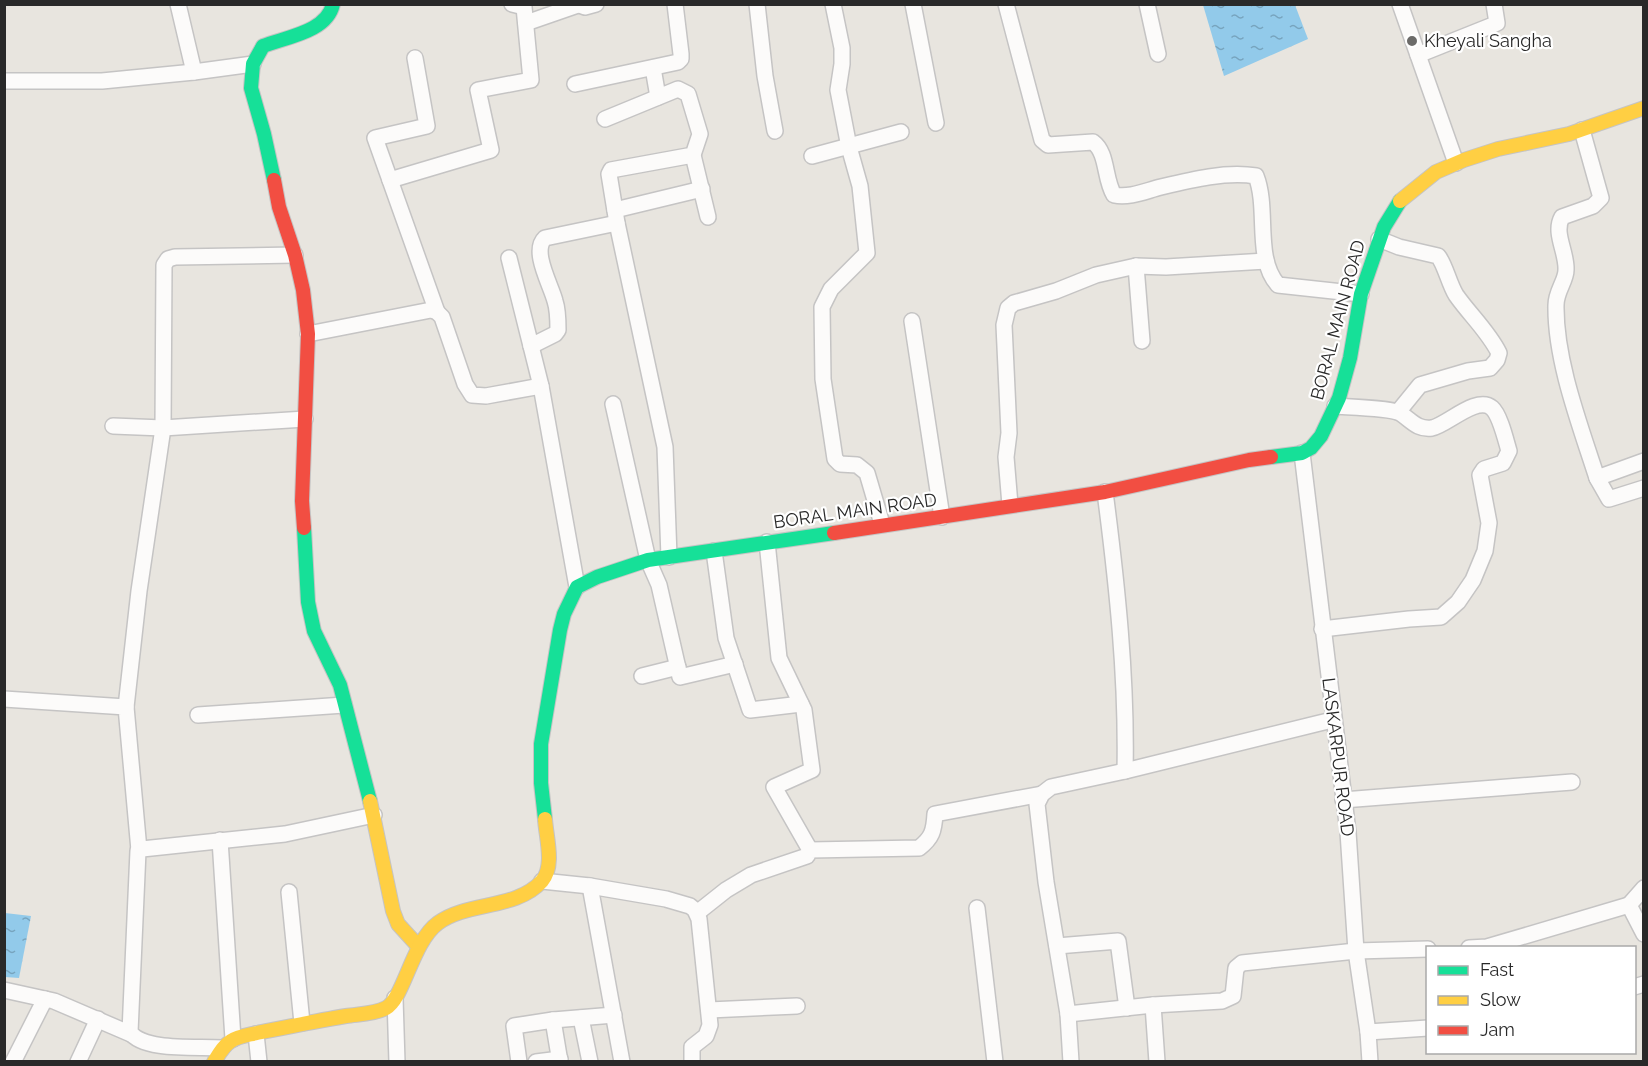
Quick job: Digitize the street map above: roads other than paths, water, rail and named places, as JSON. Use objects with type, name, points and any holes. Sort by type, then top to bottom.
[{"type":"main road","points":[[333,4],[333,10],[326,20],[312,29],[263,46],[253,64],[251,88],[264,134],[279,207],[295,255],[303,290],[308,334],[302,501],[309,602],[314,631],[336,673],[374,814],[393,911],[398,924],[418,946]]},
{"type":"main road","name":"BORAL MAIN ROAD","points":[[577,587],[597,577],[648,560],[1105,492],[1249,460],[1302,453],[1311,448],[1321,436],[1339,398],[1350,358],[1361,294],[1384,227],[1400,201],[1436,172],[1456,163],[1498,149],[1582,130],[1644,108]]},
{"type":"main road","points":[[214,1062],[227,1043],[303,1023],[375,1012],[388,1007],[395,998],[418,946],[437,924],[452,916],[526,894],[542,881],[548,872],[549,862],[541,783],[541,744],[560,630],[577,587]]},
{"type":"street","points":[[177,4],[194,72]]},
{"type":"street","points":[[390,180],[491,150],[478,90],[531,80],[524,7],[512,4]]},
{"type":"street","points":[[526,23],[577,5],[585,7],[596,4]]},
{"type":"street","points":[[575,84],[653,68],[681,59],[675,4]]},
{"type":"street","points":[[757,4],[765,76],[775,132]]},
{"type":"street","points":[[833,4],[843,64],[838,90],[849,147],[860,186],[867,253],[831,289],[822,307],[823,379],[835,459],[840,464],[857,465],[867,473],[882,524]]},
{"type":"street","points":[[913,4],[936,123]]},
{"type":"street","points":[[1006,4],[1042,140],[1048,145],[1093,142],[1100,148],[1110,188],[1114,195],[1124,197],[1164,186],[1216,177],[1256,176],[1260,193],[1266,261],[1271,277],[1278,285],[1361,294]]},
{"type":"street","points":[[1147,4],[1158,54]]},
{"type":"street","points":[[1400,4],[1456,163]]},
{"type":"street","points":[[1418,55],[1497,23],[1494,4]]},
{"type":"street","points":[[415,58],[427,126],[375,138],[437,312],[442,317],[465,384],[472,395],[486,396],[541,386]]},
{"type":"street","points":[[4,81],[102,81],[253,64]]},
{"type":"street","points":[[653,68],[658,97]]},
{"type":"street","points":[[605,119],[678,89],[684,91],[700,134],[693,155],[708,217]]},
{"type":"street","points":[[1582,130],[1601,198],[1593,206],[1562,217],[1558,224],[1566,270],[1556,303],[1558,344],[1576,414],[1597,478],[1609,499],[1644,488]]},
{"type":"street","points":[[812,156],[902,132]]},
{"type":"street","points":[[669,557],[667,462],[664,438],[616,217],[609,174],[611,170],[693,155]]},
{"type":"street","points":[[531,346],[555,334],[558,330],[556,302],[543,267],[539,247],[545,238],[702,189]]},
{"type":"street","points":[[1379,239],[1400,247],[1438,256],[1442,260],[1444,271],[1456,295],[1489,335],[1499,353],[1497,360],[1490,368],[1468,371],[1420,385],[1398,412]]},
{"type":"street","points":[[131,1034],[136,868],[139,850],[126,707],[139,591],[163,428],[166,261],[175,257],[295,255]]},
{"type":"street","points":[[509,258],[541,386],[577,587]]},
{"type":"street","points":[[1010,505],[1006,457],[1009,434],[1004,325],[1008,308],[1014,303],[1056,291],[1096,275],[1136,266],[1166,267],[1266,261]]},
{"type":"street","points":[[1136,266],[1142,341]]},
{"type":"street","points":[[308,334],[431,310],[437,312]]},
{"type":"street","points":[[912,321],[942,517]]},
{"type":"street","points":[[613,404],[648,560],[659,585],[680,677],[735,664]]},
{"type":"street","points":[[1322,629],[1441,617],[1458,602],[1473,580],[1485,551],[1489,523],[1480,475],[1484,469],[1503,463],[1509,451],[1498,418],[1492,408],[1484,405],[1473,407],[1433,428],[1414,425],[1398,412],[1335,406]]},
{"type":"street","points":[[113,426],[163,428],[305,418]]},
{"type":"street","name":"LASKARPUR ROAD","points":[[1302,453],[1332,720],[1348,832],[1356,951],[1370,1062]]},
{"type":"street","points":[[1597,478],[1644,462]]},
{"type":"street","points":[[1105,492],[1118,587],[1126,728],[1125,771]]},
{"type":"street","points":[[767,542],[779,658],[804,710],[812,770],[774,787],[810,850]]},
{"type":"street","points":[[714,551],[726,638],[750,710],[801,704]]},
{"type":"street","points":[[642,676],[678,667]]},
{"type":"street","points":[[4,699],[126,707]]},
{"type":"street","points":[[198,715],[345,705]]},
{"type":"street","points":[[810,850],[919,848],[929,840],[934,832],[935,814],[1041,794],[1051,787],[1332,720]]},
{"type":"street","points":[[1343,800],[1572,782]]},
{"type":"street","points":[[1041,794],[1037,804],[1046,882],[1068,1014],[1071,1062]]},
{"type":"street","points":[[139,850],[285,834],[374,814]]},
{"type":"street","points":[[4,990],[45,999],[98,1019],[154,1045],[227,1043],[220,840]]},
{"type":"street","points":[[697,913],[740,880],[770,867],[807,856],[810,850]]},
{"type":"street","points":[[542,881],[590,886],[666,899],[690,906],[697,913],[710,1030],[692,1047],[692,1062]]},
{"type":"street","points":[[590,886],[622,1062]]},
{"type":"street","points":[[1490,946],[1629,905],[1644,888]]},
{"type":"street","points":[[289,892],[303,1023]]},
{"type":"street","points":[[1629,905],[1644,934]]},
{"type":"street","points":[[977,908],[995,1062]]},
{"type":"street","points":[[1057,946],[1118,941],[1127,1008]]},
{"type":"street","points":[[1068,1014],[1228,1000],[1234,992],[1236,968],[1239,964],[1356,951],[1426,949]]},
{"type":"street","points":[[395,998],[397,1062]]},
{"type":"street","points":[[13,1062],[45,999]]},
{"type":"street","points":[[1153,1005],[1157,1062]]},
{"type":"street","points":[[709,1010],[797,1006]]},
{"type":"street","points":[[519,1062],[514,1026],[614,1015]]},
{"type":"street","points":[[581,1018],[590,1062]]},
{"type":"street","points":[[78,1062],[98,1019]]},
{"type":"street","points":[[536,1062],[560,1060],[553,1020]]},
{"type":"street","points":[[1368,1032],[1426,1028]]},
{"type":"street","points":[[256,1034],[259,1062]]},
{"type":"water","points":[[1203,5],[1295,5],[1308,39],[1224,76]]},
{"type":"water","points":[[5,913],[31,916],[19,978],[5,977]]},
{"type":"place","name":"Kheyali Sangha","points":[[1412,41]]}]
